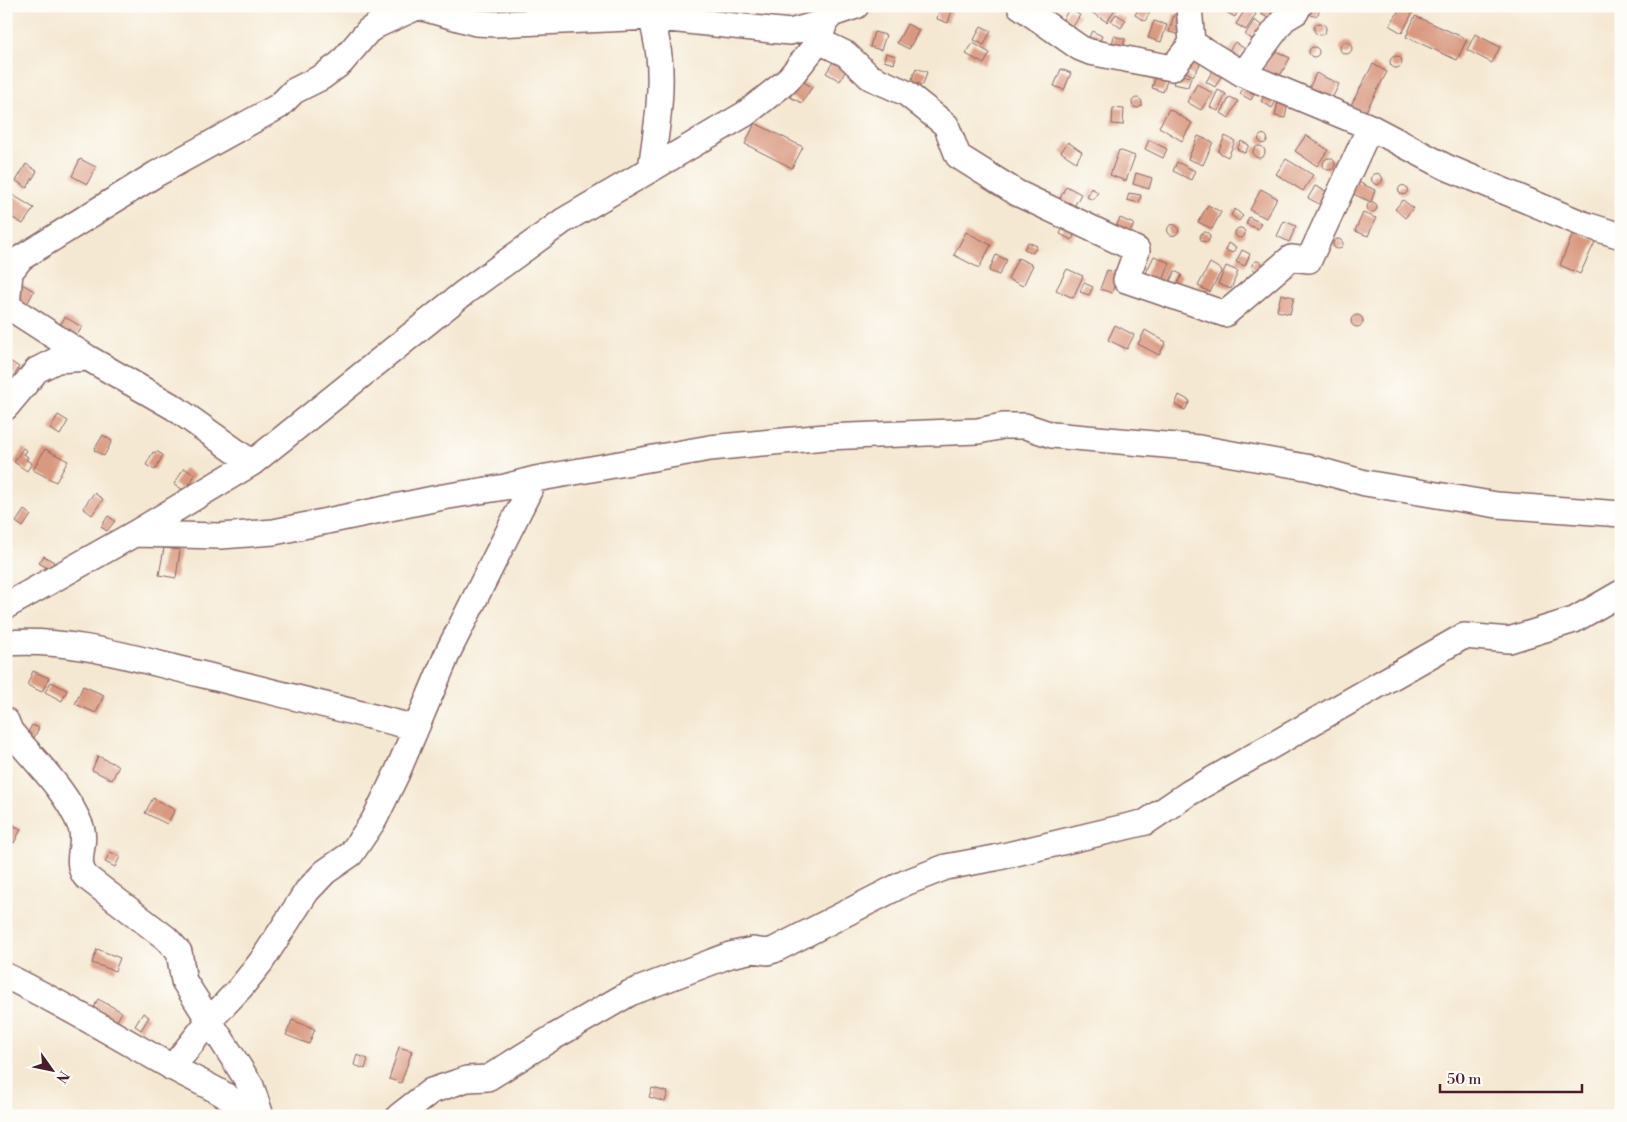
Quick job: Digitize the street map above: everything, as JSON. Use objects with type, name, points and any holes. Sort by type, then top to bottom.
[{"type":"street","points":[[252,463],[175,408],[88,358],[6,305],[10,272],[21,258],[156,174],[279,106],[294,91],[322,77],[341,63],[368,31],[391,17],[416,6],[476,23],[495,24],[650,11],[790,32],[822,32],[870,77],[906,93],[946,125],[958,156],[1017,193],[1137,250],[1126,280],[1225,314],[1291,258],[1309,260],[1370,127]]},
{"type":"street","points":[[6,606],[134,534],[252,463],[465,292],[563,222],[745,114],[787,81],[822,32],[832,14],[856,6]]},
{"type":"street","points":[[1020,6],[1080,48],[1172,68],[1192,43],[1189,6]]},
{"type":"street","points":[[1242,74],[1284,19],[1296,12],[1300,6]]},
{"type":"street","points":[[650,11],[659,56],[658,114],[651,169]]},
{"type":"street","points":[[1192,43],[1242,74],[1370,127],[1446,167],[1583,224],[1621,236]]},
{"type":"street","points":[[6,407],[37,370],[57,360],[88,358]]},
{"type":"street","points":[[134,534],[221,536],[274,532],[443,497],[505,487],[535,479],[710,448],[825,437],[978,431],[1003,426],[1025,426],[1052,436],[1199,448],[1311,468],[1365,483],[1497,505],[1621,514]]},
{"type":"street","points":[[172,1068],[209,1021],[241,987],[261,962],[307,891],[324,872],[351,854],[358,846],[378,812],[449,650],[535,479]]},
{"type":"street","points":[[399,1116],[431,1091],[467,1079],[488,1078],[630,993],[730,954],[753,950],[767,952],[774,950],[905,883],[946,866],[995,858],[1146,822],[1189,793],[1464,636],[1509,640],[1574,620],[1621,593]]},
{"type":"street","points":[[6,643],[24,642],[74,645],[296,696],[416,728]]},
{"type":"street","points":[[6,721],[10,730],[65,799],[81,827],[80,869],[85,876],[166,938],[179,952],[184,981],[251,1086],[261,1116]]},
{"type":"street","points":[[6,976],[86,1018],[172,1068],[229,1096],[251,1116]]},
{"type":"building","points":[[940,6],[953,7],[948,23],[937,19]]},
{"type":"building","points":[[1095,6],[1117,6],[1107,22],[1091,12]]},
{"type":"building","points":[[1140,6],[1153,7],[1145,21],[1135,15]]},
{"type":"building","points":[[1220,6],[1241,6],[1235,17],[1219,8]]},
{"type":"building","points":[[1265,6],[1276,9],[1270,19],[1261,14]]},
{"type":"building","points":[[1314,6],[1319,11],[1314,16],[1309,11]]},
{"type":"building","points":[[1401,6],[1413,12],[1402,33],[1390,26]]},
{"type":"building","points":[[1246,8],[1256,14],[1246,30],[1236,24]]},
{"type":"building","points":[[1069,9],[1080,15],[1071,30],[1061,23]]},
{"type":"building","points":[[1116,14],[1126,20],[1121,28],[1111,21]]},
{"type":"building","points":[[1174,14],[1185,17],[1181,35],[1169,32]]},
{"type":"building","points":[[1415,16],[1467,39],[1457,60],[1406,37]]},
{"type":"building","points":[[1254,20],[1263,26],[1254,40],[1245,35]]},
{"type":"building","points":[[1154,21],[1167,25],[1161,42],[1148,38]]},
{"type":"building","points":[[1318,23],[1322,23],[1326,29],[1322,35],[1318,35],[1314,31],[1314,27]]},
{"type":"building","points":[[907,24],[919,30],[909,49],[897,43]]},
{"type":"building","points":[[981,26],[991,31],[984,45],[974,40]]},
{"type":"building","points":[[1092,31],[1102,36],[1096,50],[1085,45]]},
{"type":"building","points":[[874,32],[886,35],[881,50],[870,47]]},
{"type":"building","points":[[1475,34],[1500,47],[1492,63],[1467,50]]},
{"type":"building","points":[[1114,36],[1125,39],[1121,55],[1110,52]]},
{"type":"building","points":[[1235,42],[1245,49],[1236,61],[1226,55]]},
{"type":"building","points":[[1344,42],[1348,42],[1352,48],[1348,54],[1344,54],[1340,50],[1340,46]]},
{"type":"building","points":[[973,43],[990,53],[984,64],[966,54]]},
{"type":"building","points":[[1314,47],[1319,52],[1314,57],[1309,52]]},
{"type":"building","points":[[1190,49],[1204,58],[1193,76],[1179,68]]},
{"type":"building","points":[[1274,50],[1290,58],[1277,81],[1261,73]]},
{"type":"building","points":[[886,53],[896,56],[894,64],[884,61]]},
{"type":"building","points":[[1396,56],[1402,62],[1396,68],[1390,62]]},
{"type":"building","points":[[833,62],[846,70],[840,81],[826,73]]},
{"type":"building","points":[[1373,64],[1387,72],[1365,113],[1351,105]]},
{"type":"building","points":[[916,68],[927,72],[923,85],[911,82]]},
{"type":"building","points":[[1061,69],[1071,73],[1064,90],[1054,86]]},
{"type":"building","points":[[1213,70],[1222,75],[1215,87],[1206,82]]},
{"type":"building","points":[[1157,71],[1169,75],[1163,92],[1152,88]]},
{"type":"building","points":[[1316,73],[1339,84],[1330,103],[1307,93]]},
{"type":"building","points":[[1176,74],[1191,77],[1188,87],[1173,84]]},
{"type":"building","points":[[800,80],[812,87],[802,103],[790,97]]},
{"type":"building","points":[[1197,84],[1212,93],[1201,110],[1187,102]]},
{"type":"building","points":[[1243,88],[1254,94],[1251,100],[1240,94]]},
{"type":"building","points":[[1268,89],[1279,95],[1272,108],[1261,101]]},
{"type":"building","points":[[1218,90],[1226,94],[1218,111],[1210,107]]},
{"type":"building","points":[[1230,97],[1238,101],[1229,118],[1221,113]]},
{"type":"building","points":[[1135,98],[1139,98],[1142,103],[1141,107],[1135,108],[1132,105],[1132,101]]},
{"type":"building","points":[[1278,101],[1288,103],[1285,118],[1275,116]]},
{"type":"building","points":[[1113,108],[1124,109],[1123,125],[1112,124]]},
{"type":"building","points":[[1169,109],[1192,123],[1182,141],[1159,127]]},
{"type":"building","points":[[755,123],[803,147],[792,168],[745,144]]},
{"type":"building","points":[[1263,134],[1268,139],[1263,144],[1258,139]]},
{"type":"building","points":[[1306,135],[1328,150],[1317,166],[1295,151]]},
{"type":"building","points":[[1198,136],[1213,142],[1203,165],[1188,159]]},
{"type":"building","points":[[1225,136],[1235,141],[1228,157],[1218,152]]},
{"type":"building","points":[[1149,140],[1167,149],[1163,158],[1145,149]]},
{"type":"building","points":[[1241,141],[1249,145],[1245,153],[1237,149]]},
{"type":"building","points":[[1068,142],[1082,152],[1076,162],[1061,152]]},
{"type":"building","points":[[1257,146],[1261,146],[1265,152],[1261,158],[1257,158],[1253,154],[1253,150]]},
{"type":"building","points":[[1119,150],[1135,156],[1126,181],[1110,175]]},
{"type":"building","points":[[1327,158],[1331,158],[1335,164],[1331,170],[1327,170],[1323,166],[1323,162]]},
{"type":"building","points":[[80,159],[96,167],[87,184],[72,176]]},
{"type":"building","points":[[1286,159],[1313,175],[1303,191],[1276,174]]},
{"type":"building","points":[[1177,162],[1195,171],[1191,180],[1173,171]]},
{"type":"building","points":[[26,164],[37,171],[27,188],[16,181]]},
{"type":"building","points":[[1136,173],[1152,178],[1149,189],[1133,184]]},
{"type":"building","points":[[1377,173],[1383,179],[1377,185],[1371,179]]},
{"type":"building","points":[[1356,181],[1375,190],[1371,202],[1351,193]]},
{"type":"building","points":[[1403,185],[1408,190],[1403,195],[1398,190]]},
{"type":"building","points":[[1066,186],[1081,194],[1070,214],[1056,207]]},
{"type":"building","points":[[1315,186],[1328,192],[1321,205],[1308,198]]},
{"type":"building","points":[[1091,188],[1098,192],[1093,200],[1087,197]]},
{"type":"building","points":[[1261,189],[1277,198],[1266,218],[1250,210]]},
{"type":"building","points":[[1129,193],[1141,195],[1139,203],[1127,200]]},
{"type":"building","points":[[11,194],[34,208],[23,224],[6,214],[6,202]]},
{"type":"building","points":[[1403,200],[1413,208],[1405,218],[1395,209]]},
{"type":"building","points":[[1372,202],[1377,207],[1372,212],[1367,207]]},
{"type":"building","points":[[1208,205],[1221,212],[1212,229],[1198,222]]},
{"type":"building","points":[[1235,209],[1243,216],[1239,221],[1231,215]]},
{"type":"building","points":[[1363,213],[1376,218],[1368,236],[1355,231]]},
{"type":"building","points":[[1249,217],[1261,223],[1258,229],[1246,224]]},
{"type":"building","points":[[1120,218],[1134,224],[1126,241],[1112,235]]},
{"type":"building","points":[[1284,221],[1296,226],[1289,242],[1277,236]]},
{"type":"building","points":[[1065,223],[1077,228],[1072,240],[1060,234]]},
{"type":"building","points":[[1171,225],[1175,225],[1178,230],[1177,234],[1171,235],[1168,232],[1168,228]]},
{"type":"building","points":[[1238,228],[1242,228],[1245,233],[1244,237],[1238,238],[1235,235],[1235,231]]},
{"type":"building","points":[[1574,231],[1596,240],[1580,274],[1560,265]]},
{"type":"building","points":[[966,232],[991,245],[979,268],[954,255]]},
{"type":"building","points":[[1203,232],[1207,232],[1210,237],[1209,241],[1203,242],[1200,239],[1200,235]]},
{"type":"building","points":[[1336,239],[1340,239],[1343,244],[1342,248],[1336,249],[1333,246],[1333,242]]},
{"type":"building","points":[[1028,242],[1037,246],[1033,253],[1024,249]]},
{"type":"building","points":[[1228,243],[1236,247],[1233,253],[1225,250]]},
{"type":"building","points":[[1242,250],[1250,254],[1245,266],[1236,262]]},
{"type":"building","points":[[996,255],[1007,260],[999,275],[989,271]]},
{"type":"building","points":[[1154,256],[1170,263],[1162,283],[1145,275]]},
{"type":"building","points":[[1018,258],[1033,265],[1023,286],[1008,279]]},
{"type":"building","points":[[1257,261],[1262,266],[1257,271],[1252,266]]},
{"type":"building","points":[[1210,263],[1222,270],[1210,292],[1198,286]]},
{"type":"building","points":[[1226,266],[1238,271],[1231,289],[1218,284]]},
{"type":"building","points":[[1067,269],[1083,276],[1073,298],[1056,290]]},
{"type":"building","points":[[1107,270],[1118,273],[1112,293],[1100,289]]},
{"type":"building","points":[[1175,271],[1182,275],[1176,286],[1169,283]]},
{"type":"building","points":[[1084,283],[1093,287],[1089,295],[1080,292]]},
{"type":"building","points":[[22,284],[34,291],[26,306],[14,298]]},
{"type":"building","points":[[1281,294],[1294,297],[1290,314],[1277,311]]},
{"type":"building","points":[[1355,315],[1359,315],[1363,321],[1359,327],[1355,327],[1351,323],[1351,319]]},
{"type":"building","points":[[65,317],[82,327],[73,342],[56,332]]},
{"type":"building","points":[[1115,325],[1134,335],[1127,349],[1108,340]]},
{"type":"building","points":[[1145,330],[1166,342],[1159,355],[1138,344]]},
{"type":"building","points":[[10,361],[19,367],[9,384],[6,383],[6,368]]},
{"type":"building","points":[[1179,395],[1190,401],[1185,410],[1175,405]]},
{"type":"building","points":[[58,415],[68,421],[60,435],[50,429]]},
{"type":"building","points":[[103,435],[112,441],[104,456],[94,450]]},
{"type":"building","points":[[23,448],[27,451],[24,454],[28,457],[26,460],[32,463],[27,471],[14,462]]},
{"type":"building","points":[[45,449],[68,461],[56,482],[33,470]]},
{"type":"building","points":[[156,451],[163,455],[155,470],[146,465],[153,452],[155,453]]},
{"type":"building","points":[[184,468],[195,475],[185,491],[174,484]]},
{"type":"building","points":[[94,493],[103,499],[92,515],[83,508]]},
{"type":"building","points":[[24,510],[31,515],[23,527],[16,522]]},
{"type":"building","points":[[108,516],[115,521],[107,531],[101,527]]},
{"type":"building","points":[[164,548],[180,550],[176,578],[159,575]]},
{"type":"building","points":[[44,556],[54,562],[49,569],[39,563]]},
{"type":"building","points":[[33,671],[49,678],[42,692],[27,685]]},
{"type":"building","points":[[51,682],[67,690],[62,701],[45,692]]},
{"type":"building","points":[[83,686],[104,695],[96,713],[75,704]]},
{"type":"building","points":[[32,725],[39,728],[30,745],[23,742]]},
{"type":"building","points":[[98,756],[119,766],[112,780],[92,770]]},
{"type":"building","points":[[153,798],[175,810],[167,824],[145,813]]},
{"type":"building","points":[[6,822],[21,829],[14,843],[6,839]]},
{"type":"building","points":[[110,852],[120,857],[115,867],[105,862]]},
{"type":"building","points":[[97,949],[120,958],[115,971],[92,963]]},
{"type":"building","points":[[98,999],[122,1012],[117,1021],[93,1009]]},
{"type":"building","points":[[143,1013],[149,1017],[141,1030],[135,1026]]},
{"type":"building","points":[[292,1020],[315,1029],[309,1044],[286,1035]]},
{"type":"building","points":[[399,1047],[412,1051],[401,1083],[389,1079]]},
{"type":"building","points":[[357,1055],[368,1059],[365,1069],[354,1065]]},
{"type":"building","points":[[652,1088],[668,1092],[665,1102],[649,1097]]}]
